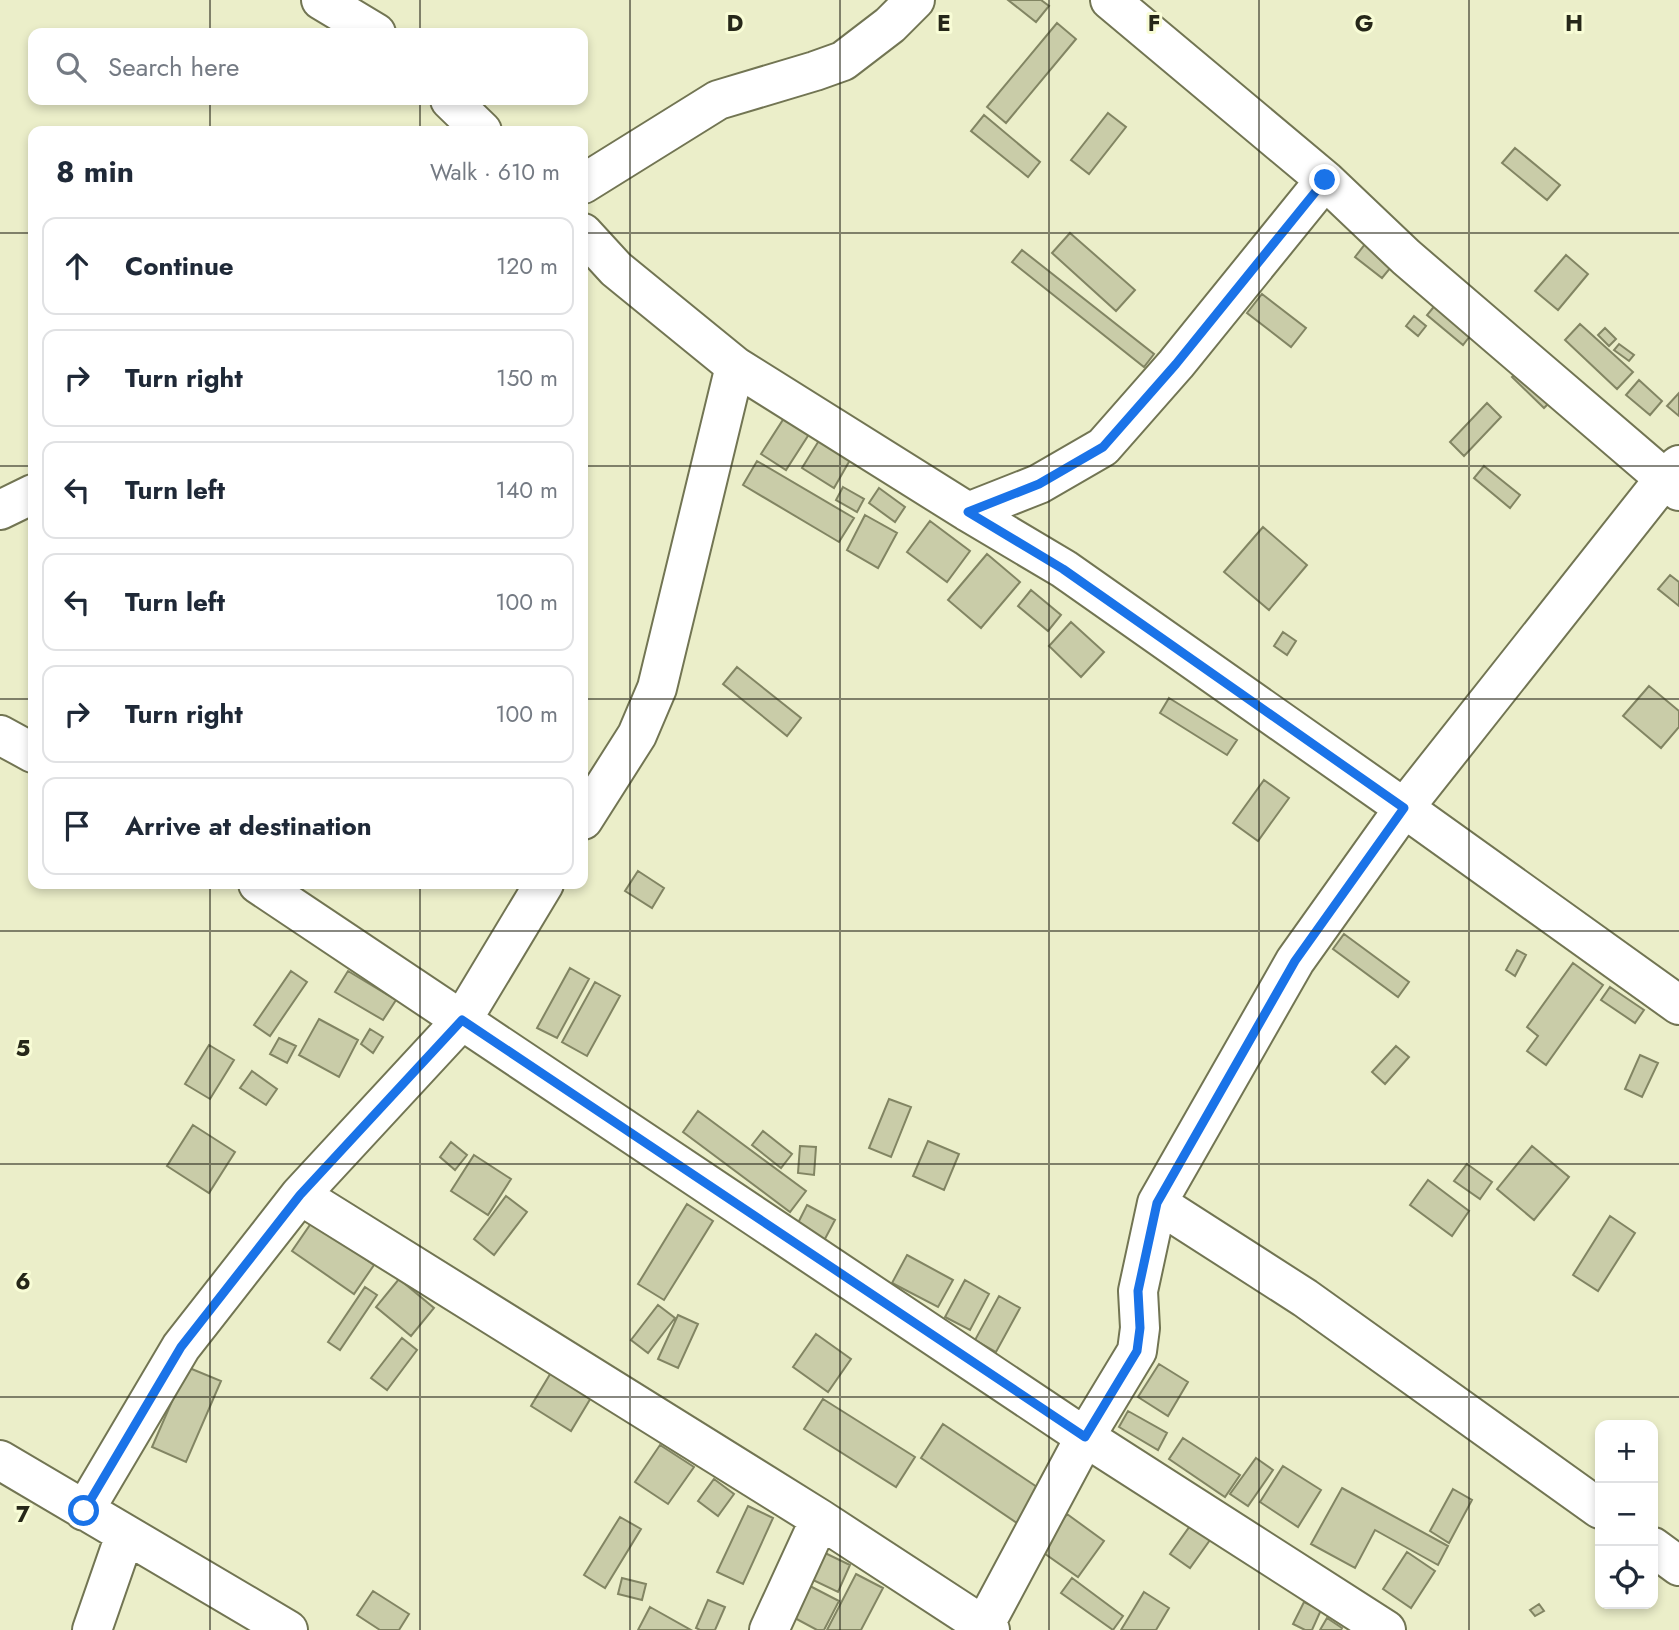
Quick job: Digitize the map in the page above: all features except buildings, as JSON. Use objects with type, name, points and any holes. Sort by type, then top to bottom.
[{"type":"street","points":[[321,0],[368,28]]},
{"type":"street","points":[[588,181],[718,100],[843,61],[890,26],[915,0]]},
{"type":"street","points":[[300,1195],[820,1519],[987,1628],[1085,1437],[1137,1351],[1140,1328],[1138,1291],[1157,1203],[1295,961],[1404,808],[1674,478],[1406,257],[1325,180],[1110,0]]},
{"type":"street","points":[[455,105],[477,126]]},
{"type":"street","points":[[968,512],[1039,484],[1103,447],[1176,364],[1325,180]]},
{"type":"street","points":[[588,239],[615,269],[735,366],[1063,569],[1679,1005]]},
{"type":"street","points":[[588,812],[637,735],[657,688],[735,366]]},
{"type":"street","points":[[0,510],[28,496]]},
{"type":"street","points":[[0,735],[28,750]]},
{"type":"street","points":[[266,889],[1085,1437],[1386,1630]]},
{"type":"street","points":[[84,1511],[181,1347],[300,1195],[462,1020],[541,889]]},
{"type":"street","points":[[1157,1203],[1305,1298],[1595,1505]]},
{"type":"street","points":[[0,1460],[288,1630]]},
{"type":"street","points":[[769,1630],[820,1519]]},
{"type":"street","points":[[92,1630],[125,1535]]},
{"type":"street","points":[[1658,1551],[1679,1566]]},
{"type":"route","points":[[84,1511],[181,1347],[300,1195],[462,1020],[1085,1437],[1137,1351],[1140,1328],[1138,1291],[1157,1203],[1295,961],[1404,808],[1063,569],[968,512],[1039,484],[1103,447],[1176,364],[1325,180]]}]
